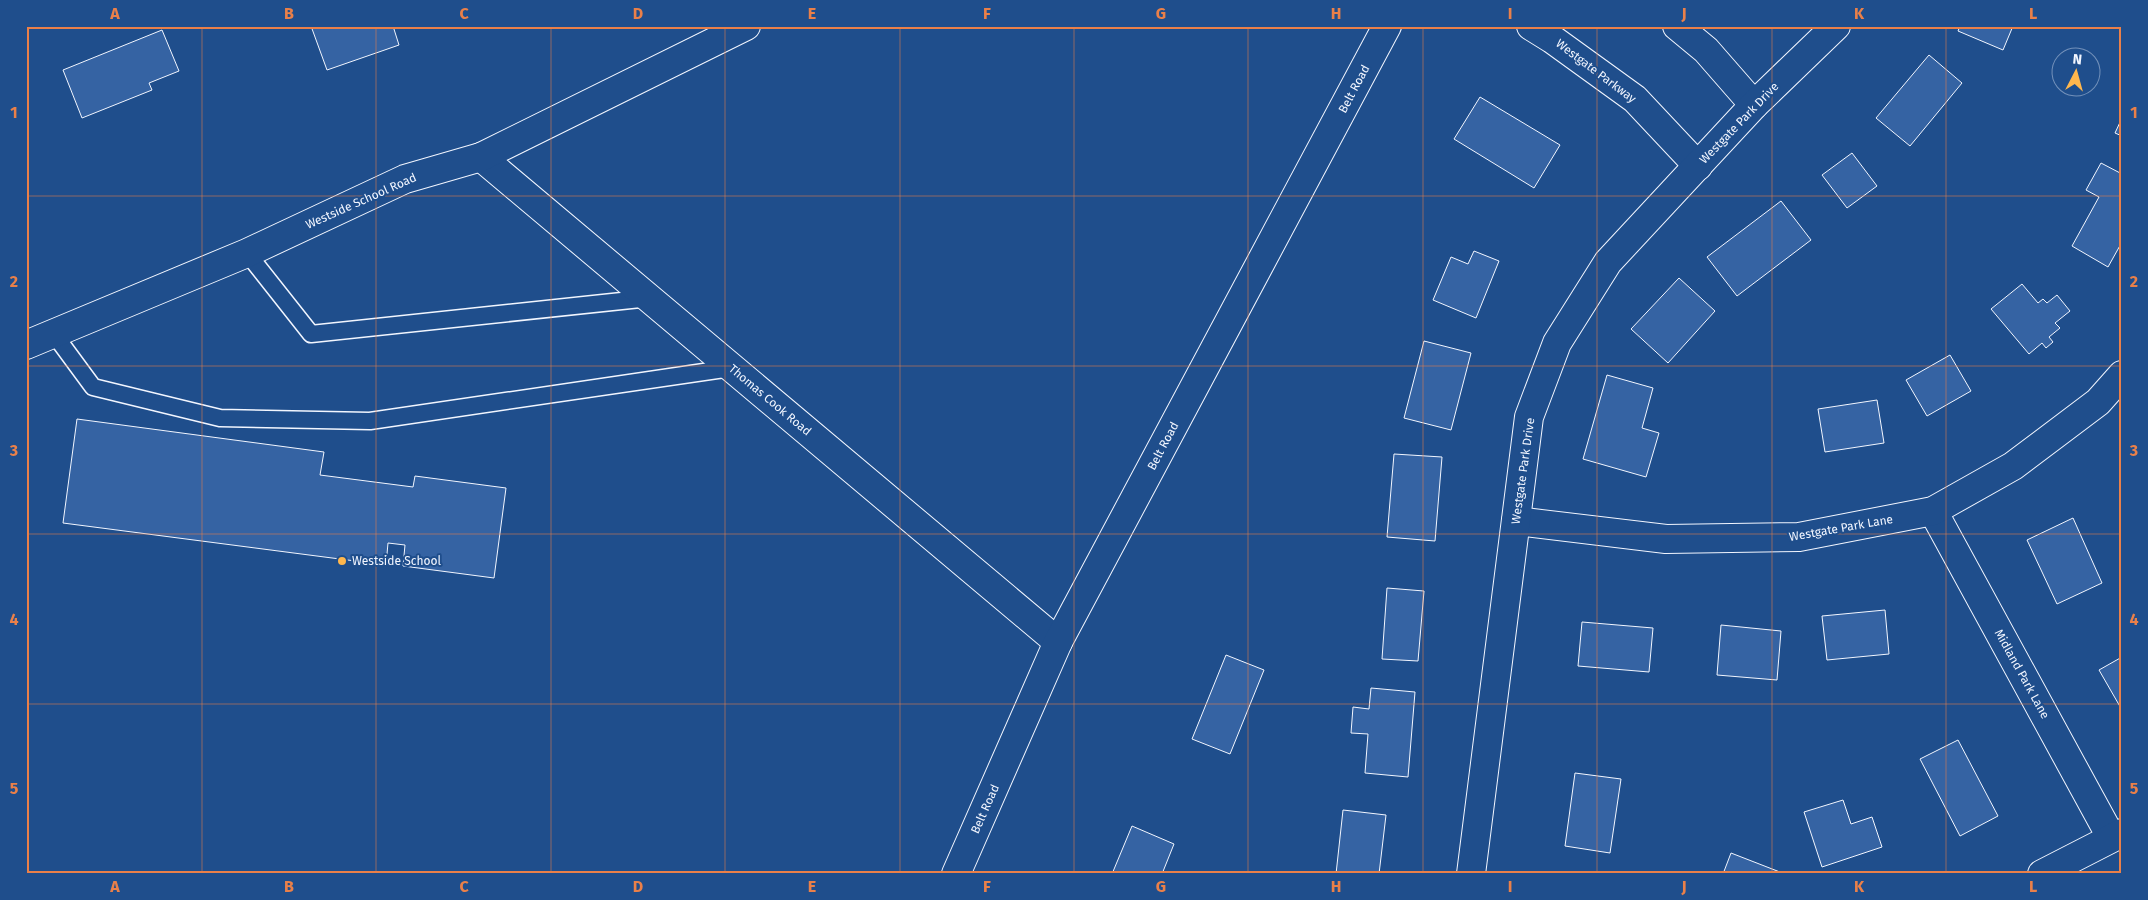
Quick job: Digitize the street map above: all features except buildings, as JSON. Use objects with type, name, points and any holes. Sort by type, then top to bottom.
[{"type":"street","name":"Westside School Road","points":[[26,344],[247,253],[405,179],[481,157],[703,36],[746,26]]},
{"type":"street","name":"Belt Road","points":[[956,874],[1058,642],[1387,26]]},
{"type":"street","name":"Westgate Parkway","points":[[1531,26],[1635,99],[1698,166]]},
{"type":"street","points":[[1677,26],[1706,50],[1754,105]]},
{"type":"street","name":"Westgate Park Drive","points":[[1471,874],[1529,416],[1557,343],[1608,262],[1754,105],[1836,26]]},
{"type":"street","name":"Thomas Cook Road","points":[[481,157],[1058,642]]},
{"type":"street","name":"Westgate Park Lane","points":[[1516,521],[1666,539],[1799,538],[1933,511],[2013,466],[2098,402],[2122,375]]},
{"type":"street","name":"Midland Park Lane","points":[[1933,511],[2117,835]]},
{"type":"street","points":[[2042,874],[2117,835]]},
{"type":"lane","points":[[247,253],[311,334],[650,298]]},
{"type":"lane","points":[[54,334],[94,387],[220,418],[370,421],[731,368]]},
{"type":"place","name":"Westside School","points":[[342,561]]}]
